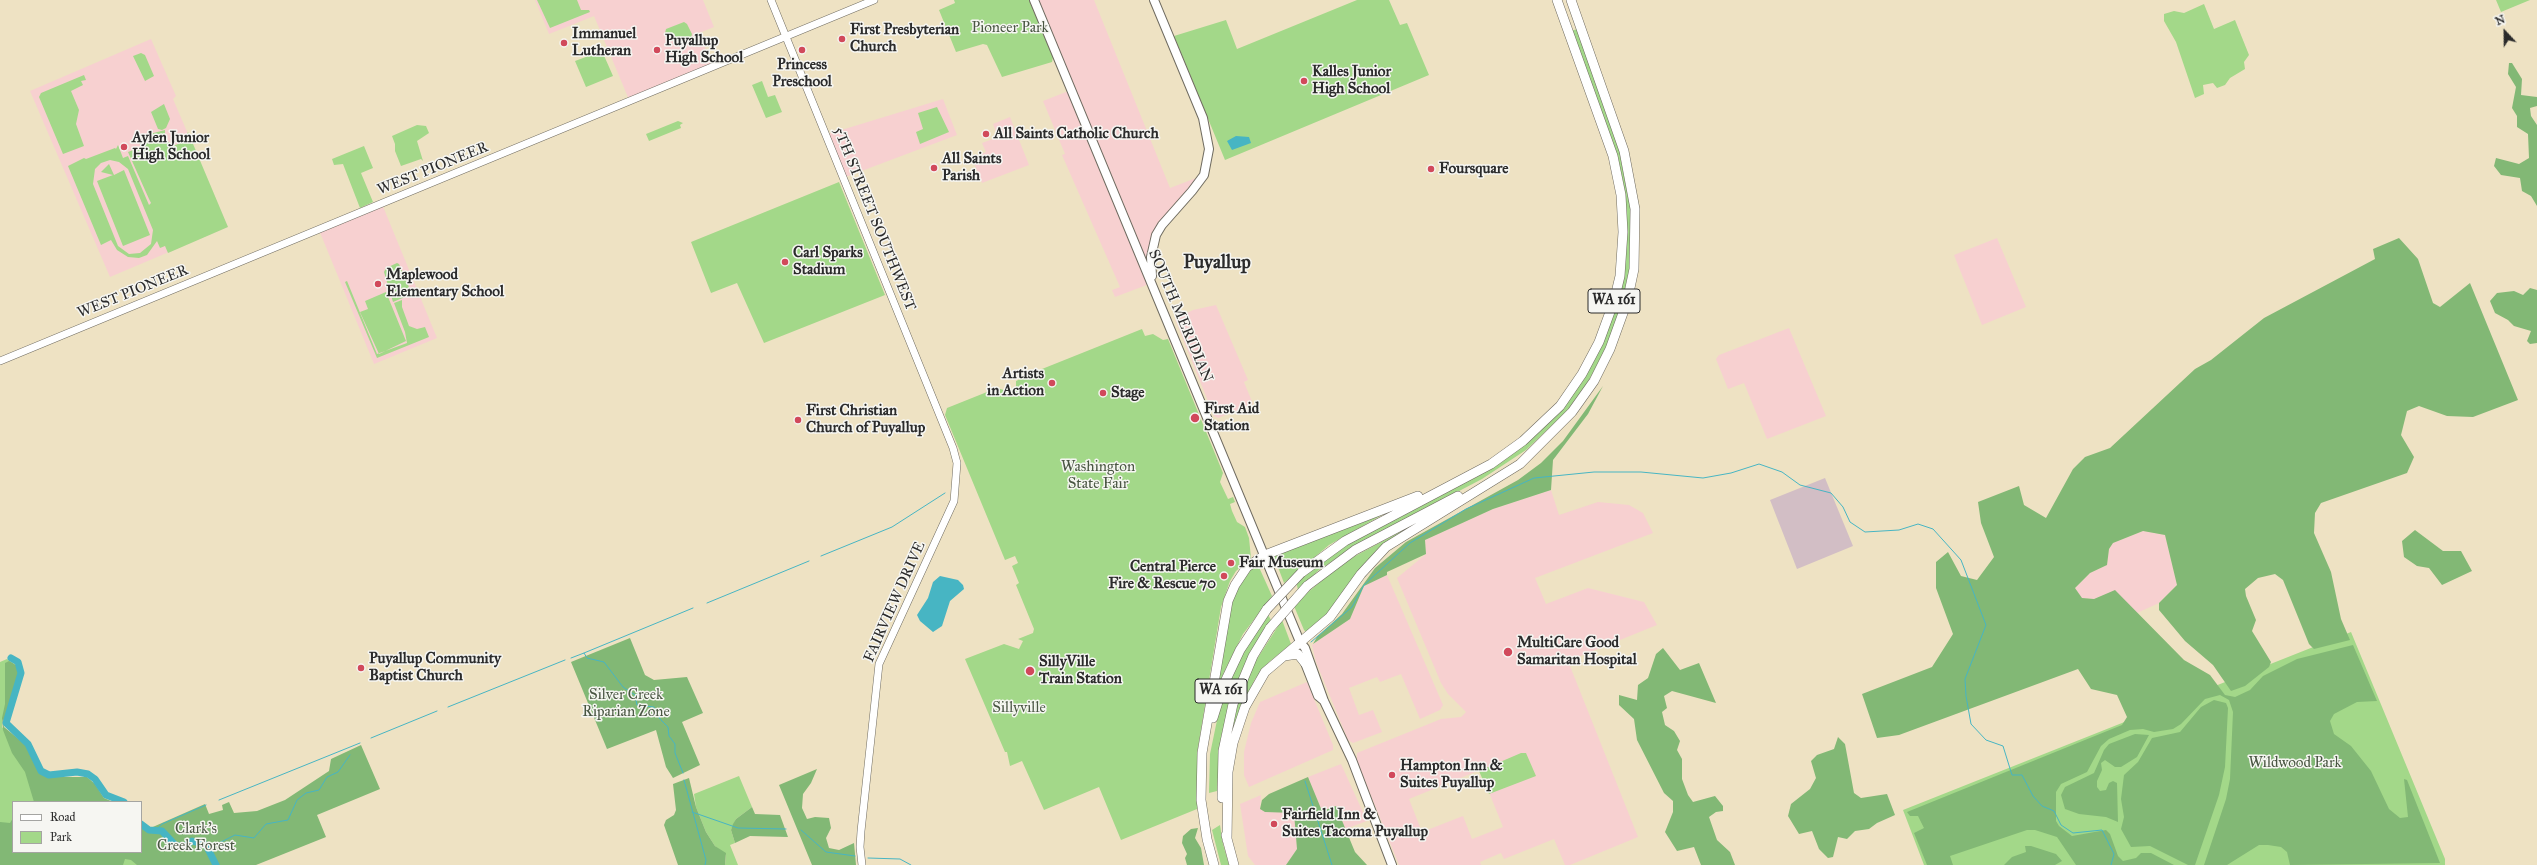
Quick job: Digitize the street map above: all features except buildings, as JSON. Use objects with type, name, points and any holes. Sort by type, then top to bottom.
[{"type":"highway","points":[[1552,0],[1592,97]]},
{"type":"highway","name":"WA 161","points":[[1203,783],[1208,743],[1223,686],[1245,640],[1266,609],[1301,573],[1345,541],[1491,464],[1523,442],[1560,406],[1591,360],[1614,301],[1623,245],[1621,195],[1613,156],[1557,0]]},
{"type":"highway","name":"WA 161","points":[[1224,783],[1225,737],[1233,704],[1253,656],[1270,628],[1307,586],[1355,550],[1491,479],[1533,451],[1572,412],[1594,381],[1621,323],[1632,280],[1636,240],[1633,191],[1624,150],[1571,0]]},
{"type":"highway","points":[[1577,0],[1603,91]]},
{"type":"highway","points":[[1234,865],[1227,840],[1224,783],[1233,743],[1245,707],[1265,672],[1330,617],[1361,574],[1386,547],[1507,474],[1533,451]]},
{"type":"highway","points":[[1214,865],[1209,839],[1203,783],[1205,732],[1228,601],[1235,585],[1245,570],[1265,555],[1410,500],[1491,464]]},
{"type":"highway","points":[[1284,656],[1298,654],[1305,663]]},
{"type":"highway","points":[[1209,839],[1218,865]]},
{"type":"main road","name":"5TH STREET SOUTHWEST","points":[[771,0],[953,448]]},
{"type":"main road","name":"WEST PIONEER","points":[[0,360],[874,0]]},
{"type":"main road","name":"SOUTH MERIDIAN","points":[[1034,0],[1300,642],[1308,654],[1324,701],[1372,810],[1373,818],[1392,865]]},
{"type":"main road","points":[[1154,0],[1203,118],[1209,149],[1204,175],[1162,225],[1154,240],[1151,263],[1154,288]]},
{"type":"main road","name":"FAIRVIEW DRIVE","points":[[862,865],[860,847],[861,831],[879,664],[954,501],[958,476],[953,448]]},
{"type":"main road","name":"SOUTH MERIDIAN","points":[[1300,642],[1300,650],[1318,696],[1324,701]]},
{"type":"shaded area","name":"Puyallup High School","points":[[535,0],[703,0],[714,27],[699,33],[713,67],[630,102],[594,16],[549,34]]},
{"type":"shaded area","points":[[1034,0],[1094,0],[1170,188],[1204,175],[1156,235],[1152,283],[1115,297],[1112,290],[1120,287],[1062,155],[1065,154],[1043,101],[1071,90]]},
{"type":"shaded area","name":"Aylen Junior High School","points":[[151,39],[176,96],[173,99],[228,227],[110,277],[30,91]]},
{"type":"shaded area","points":[[943,99],[957,135],[843,178],[825,135]]},
{"type":"shaded area","points":[[1010,117],[1029,165],[982,183],[972,158],[986,152],[982,143],[998,137],[993,124]]},
{"type":"shaded area","name":"Maplewood Elementary School","points":[[382,204],[437,338],[374,364],[319,230]]},
{"type":"shaded area","points":[[1997,238],[2026,307],[1982,325],[1954,255]]},
{"type":"shaded area","points":[[1216,305],[1248,380],[1244,382],[1253,404],[1218,418],[1214,416],[1175,319],[1193,310]]},
{"type":"shaded area","points":[[1789,328],[1826,416],[1767,439],[1744,383],[1728,389],[1716,359],[1719,355]]},
{"type":"shaded area","points":[[1825,478],[1853,546],[1797,569],[1770,500]]},
{"type":"shaded area","name":"MultiCare Good Samaritan Hospital","points":[[1551,490],[1559,515],[1598,502],[1629,505],[1643,513],[1653,533],[1535,578],[1546,604],[1588,588],[1644,602],[1657,625],[1568,661],[1638,837],[1570,865],[1565,865],[1554,839],[1504,859],[1501,853],[1480,862],[1481,865],[1399,865],[1357,761],[1357,753],[1441,719],[1461,717],[1466,712],[1448,694],[1441,683],[1397,578],[1426,554],[1425,540],[1493,509]],"holes":[[[1480,770],[1503,827],[1472,839],[1463,816],[1422,832],[1409,799]]]},
{"type":"shaded area","points":[[2143,531],[2165,535],[2177,585],[2159,603],[2137,613],[2115,591],[2094,599],[2081,598],[2075,588],[2090,573],[2107,565],[2109,549],[2113,543]]},
{"type":"shaded area","points":[[1387,575],[1443,705],[1440,710],[1420,719],[1401,674],[1380,682],[1377,677],[1349,688],[1359,715],[1373,710],[1382,732],[1353,743],[1348,740],[1316,662],[1312,645],[1350,619],[1364,586]]},
{"type":"shaded area","points":[[1307,682],[1333,745],[1333,750],[1249,787],[1244,775],[1244,752],[1251,723],[1260,702]]},
{"type":"shaded area","points":[[1341,764],[1367,821],[1345,829],[1336,806],[1322,812],[1308,777]]},
{"type":"shaded area","points":[[1261,795],[1260,809],[1294,813],[1297,849],[1286,865],[1255,865],[1248,856],[1240,804]]},
{"type":"green space","points":[[537,0],[577,0],[581,10],[589,10],[590,12],[550,28]]},
{"type":"green space","name":"Pioneer Park","points":[[954,0],[1029,0],[1053,57],[1052,62],[1002,77],[987,45],[983,44],[956,52],[939,10],[955,3]]},
{"type":"green space","name":"Kalles Junior High School","points":[[1357,0],[1389,0],[1400,25],[1407,23],[1429,75],[1225,160],[1174,36],[1226,20],[1237,49]]},
{"type":"green space","points":[[2496,0],[2530,0],[2501,12]]},
{"type":"green space","points":[[2204,4],[2214,29],[2235,20],[2249,55],[2244,62],[2245,69],[2230,78],[2225,85],[2217,88],[2213,83],[2203,85],[2204,94],[2195,98],[2176,42],[2164,21],[2164,14],[2174,11],[2184,13]]},
{"type":"green space","points":[[684,22],[687,24],[692,34],[691,38],[681,42],[669,40],[665,33],[666,29]]},
{"type":"green space","points":[[1577,29],[1619,145],[1631,207],[1629,275],[1619,317],[1602,357],[1586,385],[1567,411],[1526,450],[1482,479],[1358,544],[1319,570],[1298,590],[1296,581],[1348,544],[1526,443],[1556,415],[1582,382],[1595,359],[1617,305],[1627,219],[1626,205],[1571,31]]},
{"type":"green space","points":[[602,51],[613,76],[586,87],[575,61]]},
{"type":"green space","points":[[141,53],[145,55],[154,76],[145,81],[133,56]]},
{"type":"green space","points":[[2509,63],[2512,63],[2522,79],[2521,95],[2537,97],[2537,106],[2530,108],[2531,116],[2537,125],[2537,206],[2531,196],[2522,191],[2520,178],[2501,175],[2494,166],[2496,158],[2519,164],[2529,158],[2528,134],[2517,127],[2517,116],[2512,108],[2516,87],[2508,74]]},
{"type":"green space","points":[[84,75],[86,80],[81,81],[83,85],[71,91],[79,110],[76,124],[84,146],[63,154],[39,97],[41,93]]},
{"type":"green space","points":[[762,81],[768,97],[775,95],[782,112],[766,118],[752,85]]},
{"type":"green space","points":[[164,104],[170,119],[166,128],[162,130],[158,129],[151,112]]},
{"type":"green space","points":[[937,107],[949,132],[920,144],[916,132],[923,129],[918,113]]},
{"type":"green space","points":[[678,121],[683,123],[680,125],[681,128],[649,141],[646,134]]},
{"type":"green space","points":[[417,125],[426,126],[429,133],[417,141],[423,161],[421,159],[401,166],[395,151],[395,144],[392,136]]},
{"type":"green space","points":[[165,130],[165,139],[173,146],[183,142],[188,132],[228,227],[168,253],[165,246],[160,248],[157,241],[147,255],[139,258],[128,257],[117,250],[111,240],[101,245],[68,166],[84,158],[86,159],[115,148],[116,149],[118,145],[123,158],[128,156],[149,205],[151,203],[128,152],[141,147],[139,142],[142,136]],"holes":[[[110,160],[119,162],[128,169],[153,230],[151,244],[140,253],[129,254],[118,246],[93,184],[95,169],[101,163]]]},
{"type":"green space","points":[[364,146],[373,168],[361,173],[373,202],[360,208],[343,164],[334,165],[332,159]]},
{"type":"green space","points":[[109,164],[114,175],[124,170],[150,235],[123,246],[97,181],[113,175],[101,172]]},
{"type":"green space","name":"Carl Sparks Stadium","points":[[839,182],[885,295],[764,343],[737,283],[711,293],[691,242]]},
{"type":"green space","points":[[2399,238],[2418,259],[2433,303],[2440,307],[2470,283],[2518,400],[2473,417],[2447,416],[2419,406],[2407,411],[2401,435],[2414,457],[2407,473],[2321,503],[2315,513],[2314,533],[2331,572],[2341,619],[2350,640],[2314,649],[2309,644],[2283,580],[2275,574],[2258,578],[2245,589],[2246,596],[2256,620],[2252,631],[2271,662],[2269,667],[2245,686],[2231,691],[2213,665],[2185,641],[2159,610],[2159,603],[2177,585],[2165,535],[2143,531],[2113,543],[2109,549],[2107,565],[2090,573],[2075,588],[2082,598],[2094,599],[2115,590],[2184,660],[2210,675],[2225,695],[2235,697],[2250,690],[2263,676],[2297,659],[2353,645],[2377,701],[2357,702],[2334,714],[2330,721],[2334,734],[2351,746],[2371,771],[2389,809],[2400,818],[2408,817],[2404,779],[2407,780],[2440,863],[2290,865],[2287,852],[2281,847],[2259,845],[2227,865],[2204,865],[2226,799],[2230,779],[2233,712],[2229,700],[2220,695],[2205,699],[2181,724],[2173,729],[2154,732],[2143,729],[2130,730],[2109,739],[2101,746],[2087,772],[2061,784],[2056,792],[2056,821],[2059,826],[2072,836],[2106,830],[2110,834],[2118,856],[2123,861],[2136,858],[2141,853],[2151,853],[2174,865],[2076,865],[2057,837],[2035,830],[2027,830],[1950,856],[1953,865],[1927,865],[1914,833],[1924,828],[1918,816],[1910,816],[1907,812],[2122,725],[2127,717],[2117,695],[2091,689],[2078,669],[1899,735],[1877,738],[1862,694],[1932,667],[1953,634],[1936,588],[1936,562],[1948,552],[1961,576],[1977,580],[1994,557],[1981,523],[1978,502],[2019,486],[2024,505],[2046,518],[2073,469],[2085,457],[2110,448],[2195,369],[2211,360],[2264,318],[2375,259],[2373,249]]},
{"type":"green space","points":[[397,263],[399,264],[412,294],[393,302],[384,272],[386,268]]},
{"type":"green space","points":[[347,281],[377,354],[407,343],[405,332],[394,303],[402,300],[402,307],[409,326],[417,329],[425,327],[429,337],[377,358],[345,282]]},
{"type":"green space","points":[[2530,288],[2537,290],[2537,343],[2530,344],[2527,341],[2531,331],[2514,326],[2508,320],[2495,313],[2490,301],[2497,293],[2514,291],[2523,295]]},
{"type":"green space","points":[[386,292],[406,341],[379,354],[360,312],[368,309],[365,301]]},
{"type":"green space","name":"Washington State Fair","points":[[1142,329],[1145,336],[1153,334],[1163,340],[1168,339],[1223,473],[1220,482],[1228,499],[1233,497],[1235,502],[1230,504],[1237,522],[1245,527],[1249,538],[1251,558],[1236,571],[1230,581],[1221,607],[1197,754],[1197,809],[1121,840],[1099,787],[1044,810],[1022,761],[1010,766],[1007,752],[1005,752],[965,659],[1004,644],[1019,649],[1023,641],[1018,639],[1033,633],[1034,629],[1016,585],[1019,583],[1012,566],[1018,563],[1015,556],[1005,560],[945,415],[947,408],[997,388],[1007,391],[1016,387],[1016,381],[1042,369]]},
{"type":"green space","points":[[1603,386],[1588,414],[1553,460],[1551,490],[1493,509],[1425,540],[1426,554],[1387,572],[1387,575],[1364,586],[1350,619],[1313,644],[1317,637],[1342,614],[1375,568],[1406,542],[1518,480],[1541,463],[1563,441]]},
{"type":"green space","points":[[1391,510],[1329,545],[1284,583],[1273,554]]},
{"type":"green space","points":[[1411,526],[1329,614],[1306,632],[1304,630],[1294,606],[1307,593],[1344,562]]},
{"type":"green space","points":[[2415,530],[2443,551],[2461,551],[2472,571],[2442,585],[2429,568],[2417,566],[2404,557],[2402,541]]},
{"type":"green space","points":[[1258,565],[1272,596],[1243,634],[1224,672],[1212,703],[1230,599],[1247,571]]},
{"type":"green space","points":[[1267,613],[1271,620],[1250,652],[1232,694],[1221,737],[1217,791],[1209,793],[1210,754],[1221,701],[1234,667]]},
{"type":"green space","points":[[1282,620],[1291,644],[1269,662],[1255,679],[1243,704],[1230,746],[1230,733],[1239,699],[1255,662]]},
{"type":"green space","name":"Wildwood Park","points":[[2351,632],[2445,859],[2445,865],[1924,865],[1903,810]]},
{"type":"green space","name":"Silver Creek Riparian Zone","points":[[630,638],[645,675],[654,680],[687,677],[703,713],[682,722],[700,765],[673,778],[666,767],[656,730],[607,749],[571,662]]},
{"type":"green space","points":[[1663,648],[1680,670],[1699,663],[1716,703],[1672,691],[1664,696],[1667,708],[1662,712],[1665,725],[1674,731],[1680,741],[1677,750],[1682,759],[1682,779],[1688,795],[1693,802],[1715,796],[1723,806],[1723,811],[1716,812],[1709,817],[1717,840],[1730,852],[1735,865],[1701,865],[1694,847],[1677,851],[1665,832],[1673,812],[1673,801],[1664,793],[1637,740],[1634,719],[1619,705],[1619,695],[1637,700],[1638,685],[1648,678],[1656,654]]},
{"type":"green space","points":[[7,659],[14,664],[14,686],[7,713],[2,720],[2,727],[39,775],[99,801],[12,801],[12,853],[142,852],[210,865],[0,865],[0,662]]},
{"type":"green space","points":[[9,661],[16,665],[20,673],[10,710],[3,721],[4,727],[27,746],[42,774],[50,777],[87,777],[95,784],[104,798],[111,801],[34,801],[25,772],[12,753],[3,730],[2,718],[5,704],[5,663]]},
{"type":"green space","points":[[2214,700],[2226,703],[2228,708],[2225,767],[2219,795],[2195,865],[2188,865],[2150,846],[2131,847],[2121,829],[2124,817],[2121,799],[2124,775],[2138,762],[2152,738],[2180,732],[2201,707]]},
{"type":"green space","points":[[2135,734],[2149,735],[2137,757],[2121,767],[2115,767],[2105,760],[2101,763],[2102,770],[2097,781],[2097,787],[2100,791],[2106,790],[2109,783],[2113,781],[2117,783],[2118,822],[2106,817],[2079,814],[2065,809],[2061,795],[2065,787],[2094,773],[2104,750],[2109,744]]},
{"type":"green space","points":[[1838,737],[1845,744],[1854,793],[1861,798],[1887,794],[1895,815],[1877,823],[1869,829],[1855,831],[1847,839],[1838,837],[1833,857],[1828,858],[1819,849],[1812,831],[1799,834],[1788,816],[1791,804],[1810,789],[1816,778],[1811,761],[1817,755],[1834,749]]},
{"type":"green space","name":"Clark's Creek Forest","points":[[361,745],[380,789],[317,815],[326,837],[256,865],[137,865],[131,860],[125,859],[123,865],[0,865],[0,822],[10,823],[12,820],[12,853],[142,853],[142,828],[146,830],[205,804],[209,814],[223,810],[222,805],[229,802],[234,813],[257,811],[285,800],[329,771],[331,759]]},
{"type":"green space","points":[[1521,753],[1526,753],[1536,776],[1489,794],[1479,771]]},
{"type":"green space","points":[[817,769],[811,783],[803,794],[802,808],[807,819],[815,817],[829,818],[831,828],[826,838],[829,848],[839,850],[854,843],[856,865],[812,865],[779,785]]},
{"type":"green space","points":[[739,776],[752,807],[736,819],[731,830],[735,843],[730,845],[738,865],[725,865],[726,855],[715,846],[706,832],[696,807],[694,794]]},
{"type":"green space","points":[[1308,777],[1322,811],[1336,806],[1355,852],[1367,865],[1286,865],[1297,849],[1294,813],[1265,812],[1260,809],[1262,800],[1269,794]]},
{"type":"green space","points":[[689,778],[696,807],[706,832],[715,846],[726,853],[725,865],[678,865],[664,825],[666,820],[674,815],[676,810],[673,784]]},
{"type":"green space","points":[[752,807],[755,814],[780,815],[788,837],[750,836],[735,843],[731,830],[733,824],[736,819]]},
{"type":"green space","points":[[1220,825],[1223,844],[1229,865],[1221,865],[1212,830]]},
{"type":"green space","points":[[1198,828],[1195,838],[1201,848],[1204,865],[1187,865],[1185,858],[1187,854],[1182,843],[1183,836],[1191,829]]},
{"type":"green space","points":[[2025,846],[2031,846],[2056,854],[2062,861],[2055,865],[2004,865],[2012,857],[2026,852]]},
{"type":"water","points":[[1236,136],[1249,137],[1251,143],[1232,150],[1227,141]]},
{"type":"water","points":[[940,576],[958,580],[963,585],[964,589],[950,601],[942,626],[933,632],[920,621],[917,615],[928,598],[933,582]]},
{"type":"waterway","points":[[1311,642],[1352,607],[1364,585],[1410,543],[1466,509],[1534,478],[1594,472],[1641,472],[1703,478],[1731,473],[1759,464],[1782,472],[1800,485],[1831,493],[1843,507],[1850,522],[1865,532],[1899,530],[1918,524],[1933,529],[1961,560],[1986,625],[1965,679],[1966,696],[1971,724],[1986,740],[2003,746],[2012,775],[2022,775],[2033,796],[2042,806],[2054,811],[2061,825],[2073,833],[2102,830],[2114,854],[2111,865]]},
{"type":"waterway","points":[[821,556],[892,527],[945,493]]},
{"type":"waterway","points":[[707,603],[809,561]]},
{"type":"waterway","points":[[584,653],[693,608]]},
{"type":"waterway","points":[[571,658],[584,653],[587,658],[604,662],[623,687],[635,695],[637,705],[654,707],[660,719],[668,727],[669,736],[675,744],[675,753],[683,773]]},
{"type":"waterway","points":[[11,658],[18,662],[21,673],[6,723],[28,744],[41,771],[49,775],[77,772],[88,774],[95,779],[106,795],[121,801]]},
{"type":"waterway","points":[[448,707],[565,660]]},
{"type":"waterway","points":[[371,738],[437,711]]},
{"type":"waterway","points":[[219,800],[360,743]]},
{"type":"waterway","points":[[198,842],[217,844],[235,835],[254,838],[266,824],[288,820],[297,800],[306,793],[319,790],[327,777],[338,772],[350,755]]},
{"type":"waterway","points":[[684,780],[706,860],[705,865]]},
{"type":"waterway","points":[[1305,781],[1332,865]]},
{"type":"waterway","points":[[156,830],[162,824],[206,805]]},
{"type":"waterway","points":[[692,812],[738,828],[786,829]]},
{"type":"waterway","points":[[142,825],[149,830],[162,831],[176,846],[185,846],[192,841],[206,845],[216,865]]},
{"type":"waterway","points":[[801,830],[826,852],[855,856]]},
{"type":"waterway","points":[[868,858],[900,859],[911,865]]},
{"type":"place","name":"First Presbyterian Church","points":[[842,39]]},
{"type":"place","name":"Immanuel Lutheran","points":[[564,43]]},
{"type":"place","name":"Puyallup High School","points":[[657,50]]},
{"type":"place","name":"Princess Preschool","points":[[802,50]]},
{"type":"place","name":"Kalles Junior High School","points":[[1304,81]]},
{"type":"place","name":"All Saints Catholic Church","points":[[986,134]]},
{"type":"place","name":"Aylen Junior High School","points":[[124,147]]},
{"type":"place","name":"All Saints Parish","points":[[934,168]]},
{"type":"place","name":"Foursquare","points":[[1431,169]]},
{"type":"place","name":"Carl Sparks Stadium","points":[[785,262]]},
{"type":"place","name":"Maplewood Elementary School","points":[[378,284]]},
{"type":"place","name":"Artists in Action","points":[[1052,383]]},
{"type":"place","name":"Stage","points":[[1103,393]]},
{"type":"place","name":"First Aid Station","points":[[1195,418]]},
{"type":"place","name":"First Christian Church of Puyallup","points":[[798,420]]},
{"type":"place","name":"Fair Museum","points":[[1231,563]]},
{"type":"place","name":"Central Pierce Fire & Rescue 70","points":[[1224,576]]},
{"type":"place","name":"MultiCare Good Samaritan Hospital","points":[[1508,652]]},
{"type":"place","name":"Puyallup Community Baptist Church","points":[[361,668]]},
{"type":"place","name":"SillyVille Train Station","points":[[1030,671]]},
{"type":"place","name":"Hampton Inn & Suites Puyallup","points":[[1392,775]]},
{"type":"place","name":"Fairfield Inn & Suites Tacoma Puyallup","points":[[1274,824]]},
{"type":"district","name":"Puyallup","points":[[1217,263]]},
{"type":"park label","name":"Sillyville","points":[[1019,708]]}]
